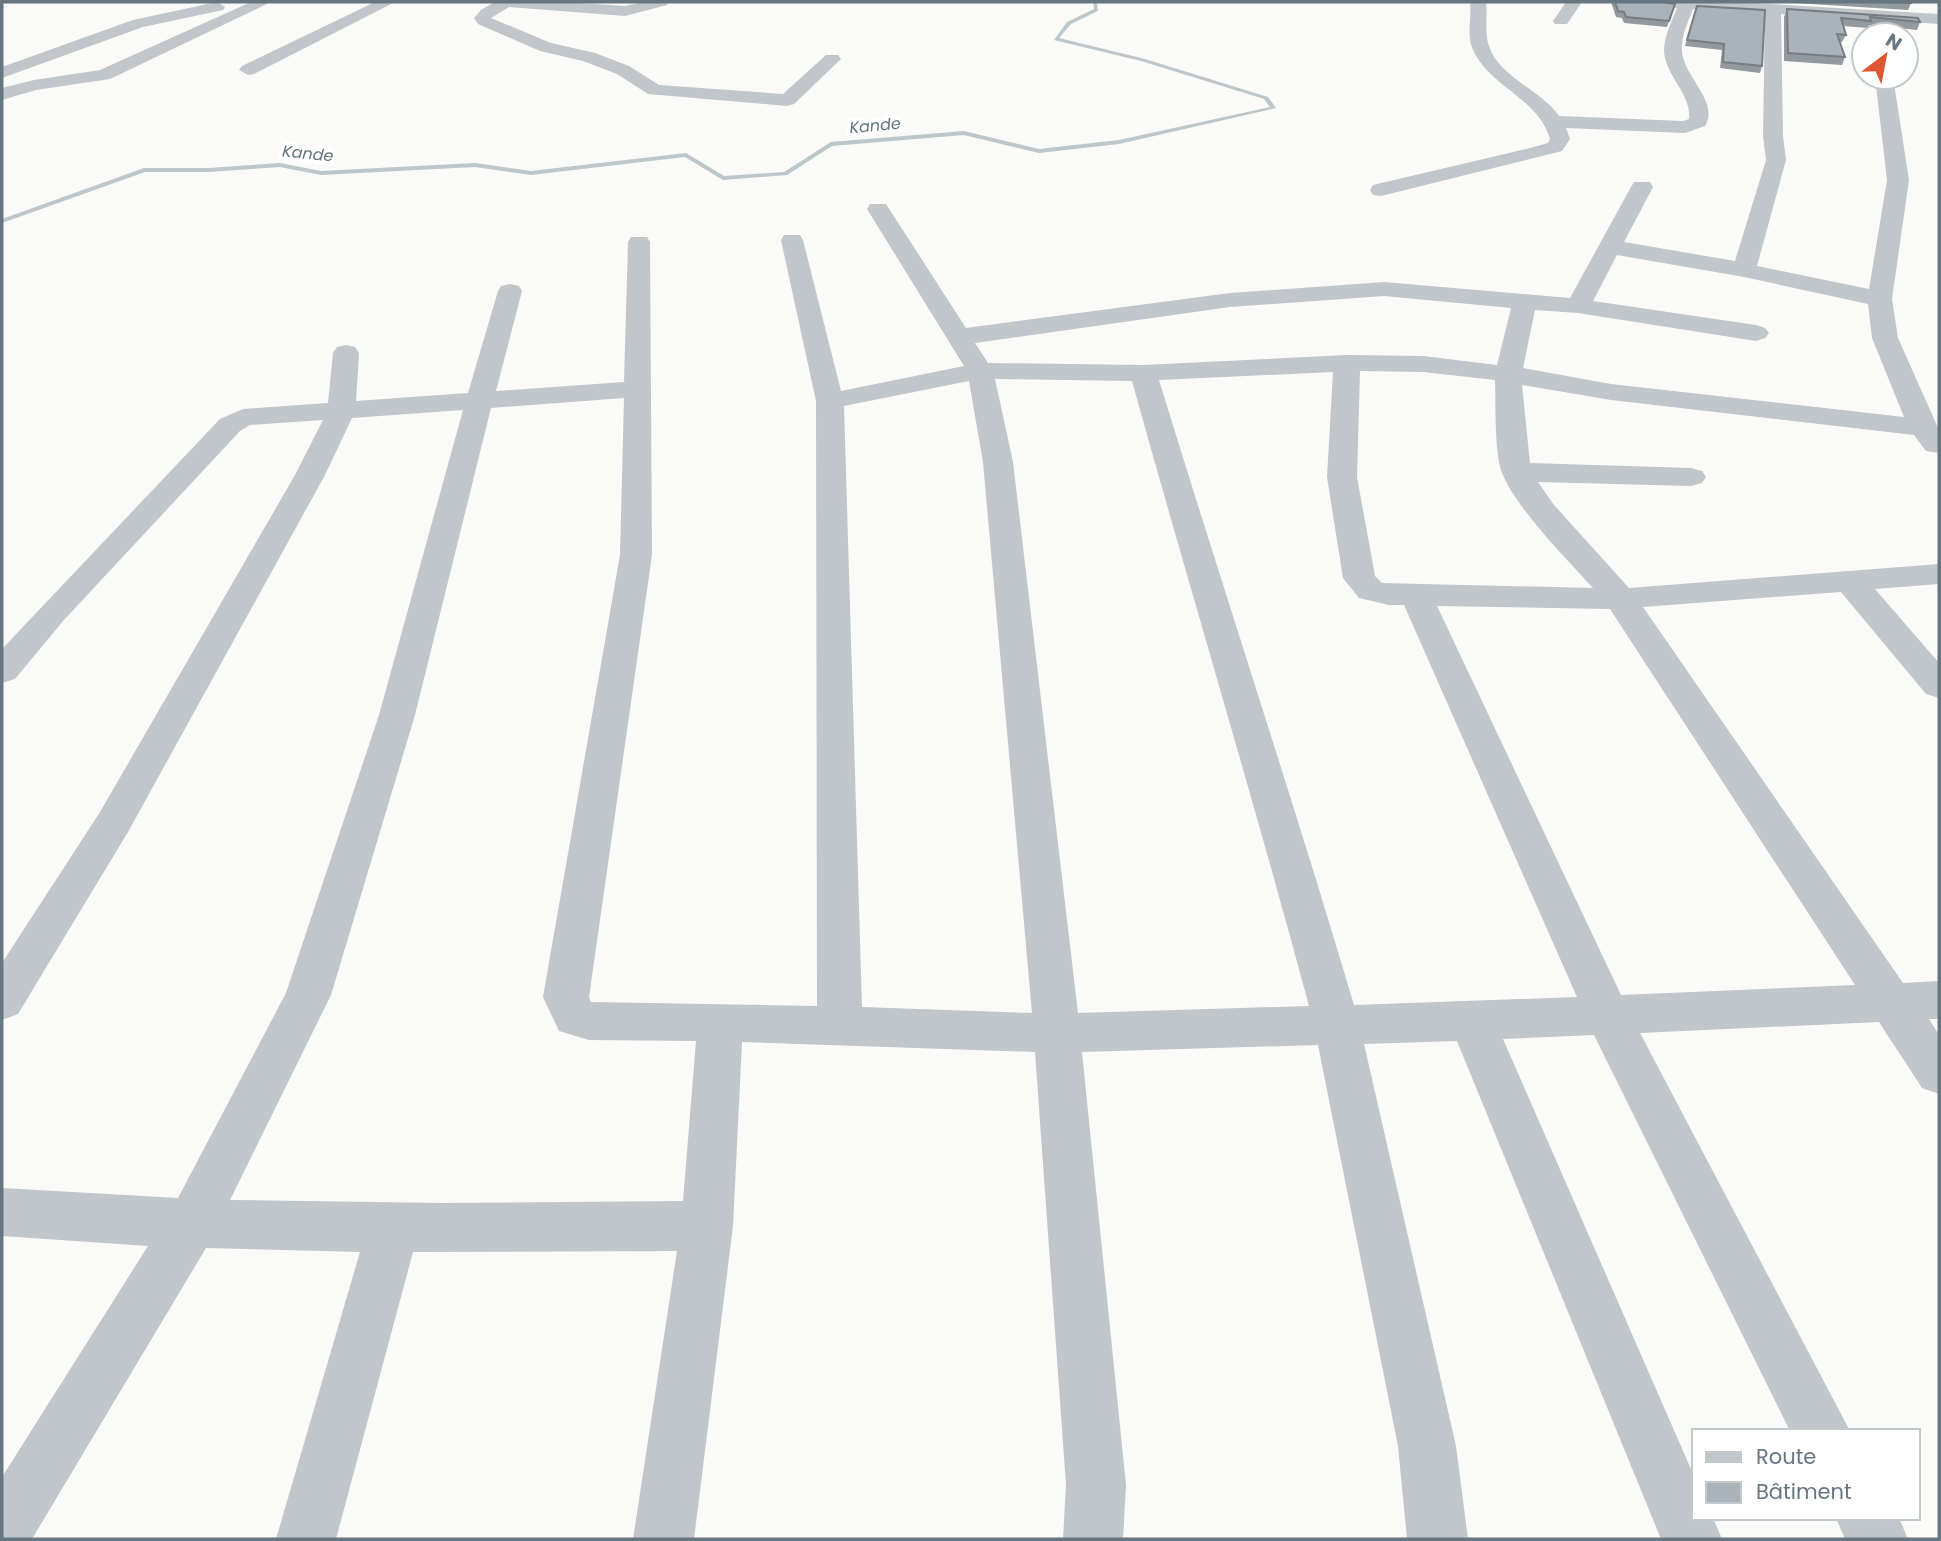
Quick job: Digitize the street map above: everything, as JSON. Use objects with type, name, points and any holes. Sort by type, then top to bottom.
[{"type":"street","points":[[42,57],[139,23],[246,2]]},
{"type":"street","points":[[2,94],[34,85],[104,75],[263,2]]},
{"type":"street","points":[[248,70],[387,2]]},
{"type":"street","points":[[661,2],[625,11],[504,2],[482,19],[546,47],[589,57],[623,70],[655,90],[789,99],[832,59]]},
{"type":"street","points":[[1381,190],[1536,153],[1555,146],[1560,139],[1556,122],[1493,65],[1482,50],[1478,2]]},
{"type":"street","points":[[1561,21],[1574,2]]},
{"type":"street","points":[[1664,2],[1783,7],[1939,19]]},
{"type":"street","points":[[1556,122],[1685,127],[1698,122],[1700,109],[1680,76],[1673,50],[1687,3]]},
{"type":"street","points":[[1744,270],[1776,160],[1773,136],[1783,7]]},
{"type":"street","points":[[2,74],[91,33],[125,12]]},
{"type":"street","points":[[1879,15],[1879,21]]},
{"type":"street","points":[[702,82],[806,84]]},
{"type":"street","points":[[1886,91],[1898,180],[1880,299],[1885,338],[1931,439]]},
{"type":"street","points":[[1578,306],[1642,187]]},
{"type":"street","points":[[878,209],[970,354],[998,462],[1057,1033],[1096,1485],[1093,1539]]},
{"type":"street","points":[[792,240],[830,401],[840,1026]]},
{"type":"street","points":[[639,242],[636,555],[566,997],[568,1008],[575,1017],[589,1021],[720,1022],[1057,1033],[1608,1016],[1939,1000]]},
{"type":"street","points":[[1608,246],[1744,270],[1880,299]]},
{"type":"street","points":[[830,401],[970,354],[1230,300],[1309,294],[1384,289],[1525,300],[1756,333]]},
{"type":"street","points":[[2,1532],[192,1223],[309,995],[397,715],[510,291]]},
{"type":"street","points":[[1525,300],[1508,374],[1511,431],[1517,472],[1542,511],[1619,599],[1939,1073]]},
{"type":"street","points":[[2,1001],[114,822],[310,475],[341,411],[346,353]]},
{"type":"street","points":[[970,354],[1143,373],[1347,363],[1423,364],[1508,374],[1611,392],[1931,439]]},
{"type":"street","points":[[1347,363],[1342,477],[1359,578],[1371,591],[1389,596],[1619,599],[1939,574]]},
{"type":"street","points":[[1143,373],[1223,646],[1285,841],[1338,1026],[1427,1446],[1437,1539]]},
{"type":"street","points":[[2,671],[51,614],[230,425],[255,415],[638,389]]},
{"type":"street","points":[[1517,472],[1691,477]]},
{"type":"street","points":[[1851,582],[1939,686]]},
{"type":"street","points":[[1416,596],[1608,1016],[1820,1429]]},
{"type":"street","points":[[1472,1021],[1691,1539]]},
{"type":"street","points":[[664,1539],[707,1226],[720,1022]]},
{"type":"street","points":[[2,1212],[192,1223],[393,1229],[707,1226]]},
{"type":"street","points":[[306,1539],[393,1229]]},
{"type":"street","points":[[1867,1520],[1877,1539]]},
{"type":"building","points":[[1615,2],[1675,4],[1669,21],[1626,17],[1624,12],[1618,11]]},
{"type":"building","points":[[1697,6],[1765,10],[1762,66],[1723,62],[1724,44],[1687,40]]},
{"type":"building","points":[[1787,9],[1918,18],[1920,21],[1870,17],[1871,21],[1841,18],[1846,35],[1837,34],[1845,57],[1788,53]]},
{"type":"waterway","name":"Kande","points":[[2,221],[144,170],[209,170],[280,165],[321,173],[475,165],[531,173],[686,155],[723,178],[785,174],[831,144],[964,133],[1039,151],[1119,142],[1273,108],[1266,98],[1143,60],[1056,39],[1069,23],[1096,10],[1095,2]]}]
